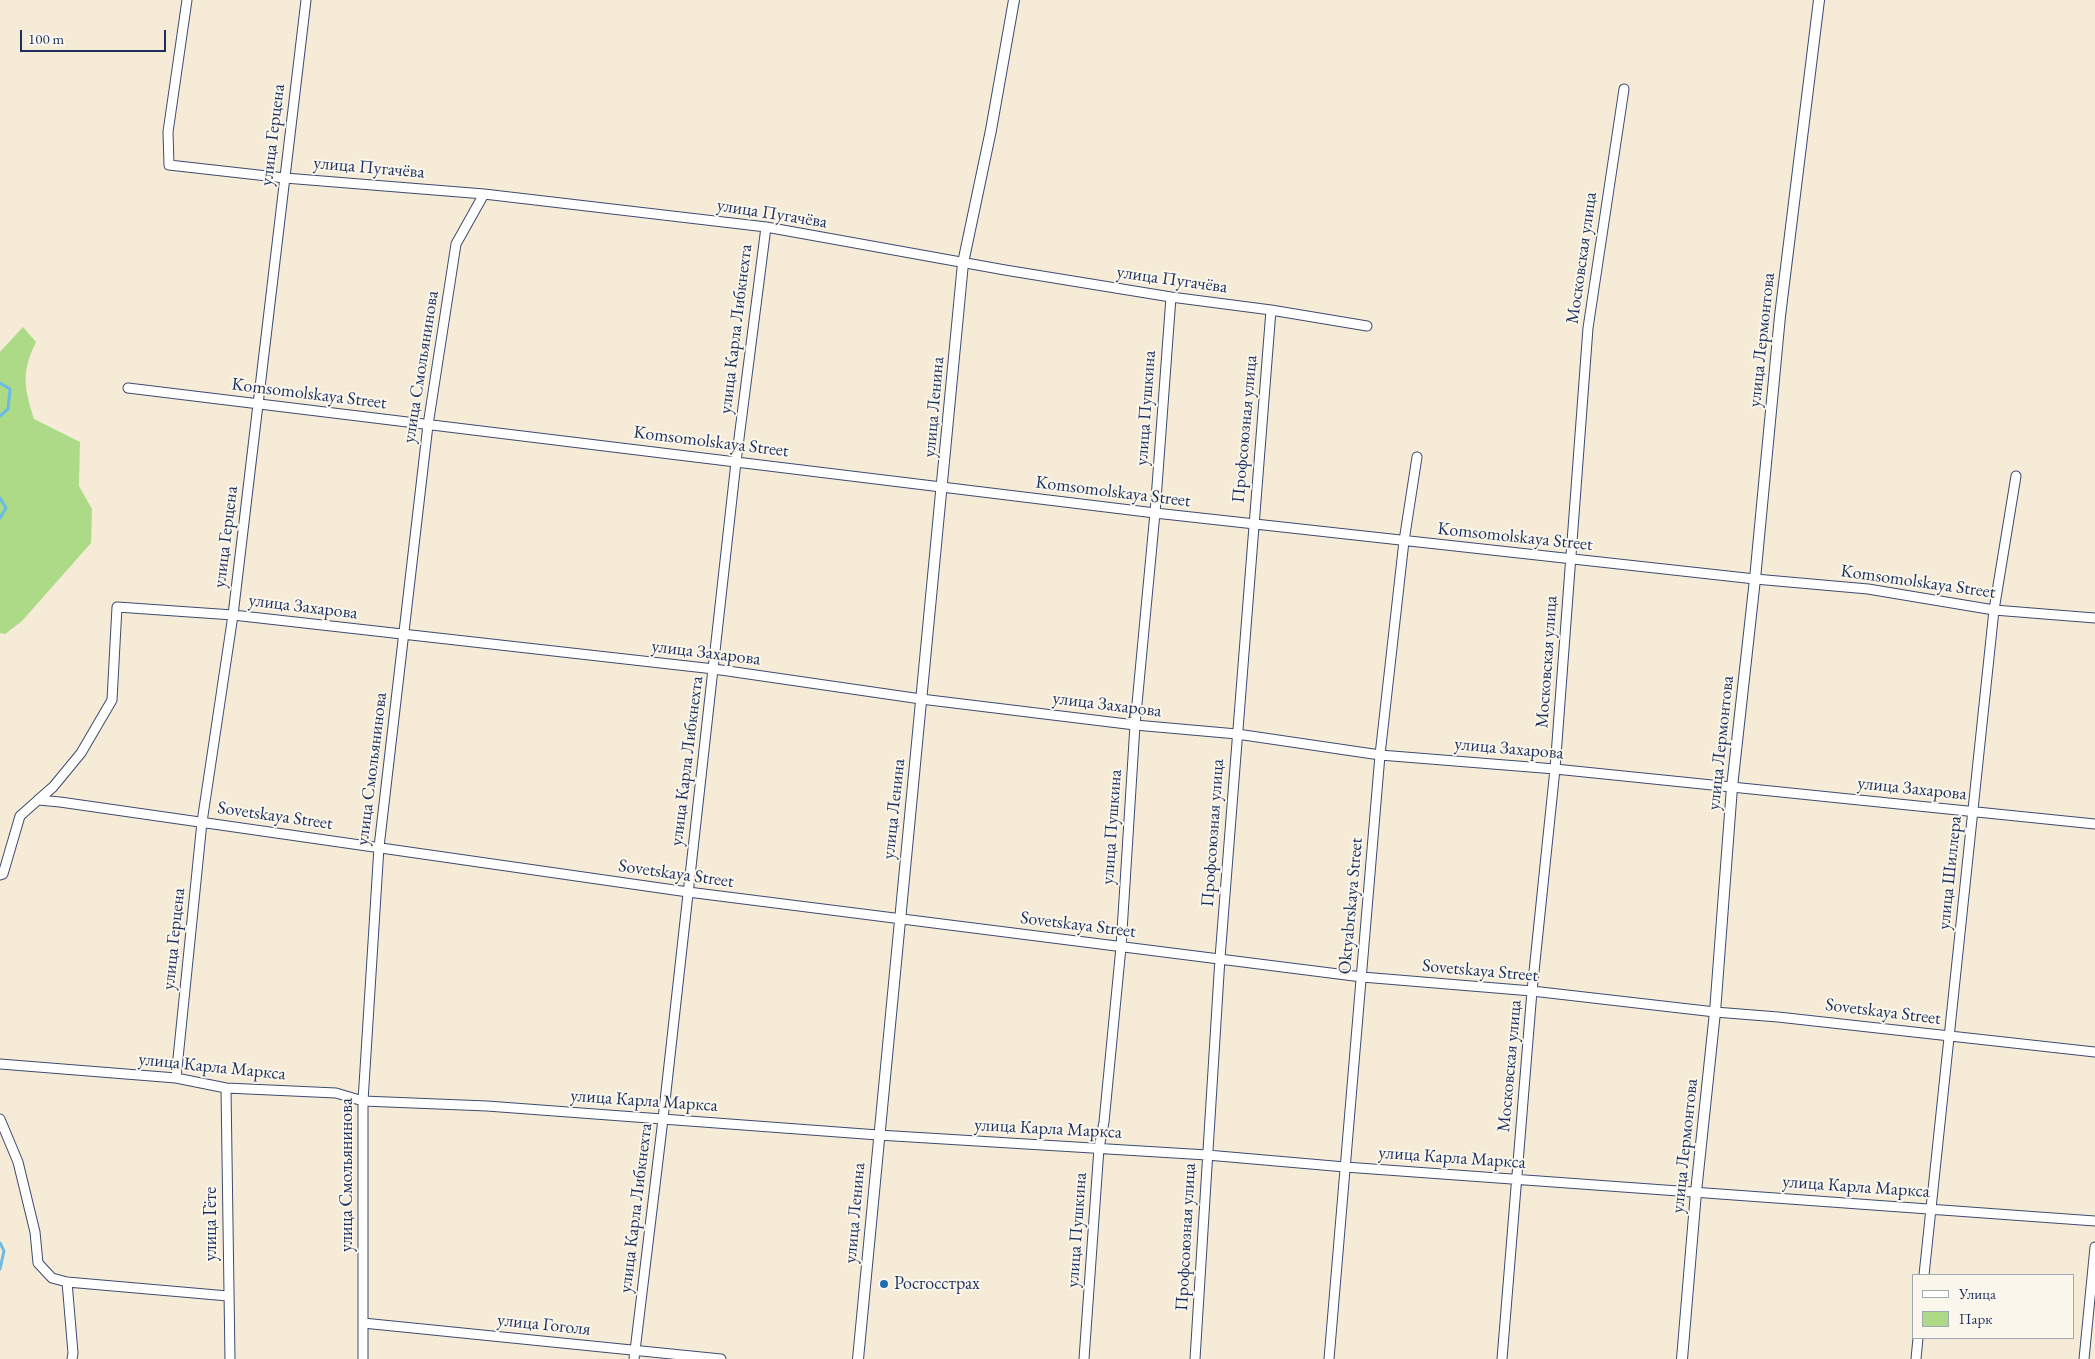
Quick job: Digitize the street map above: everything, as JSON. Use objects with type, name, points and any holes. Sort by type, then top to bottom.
[{"type":"street","name":"улица Пугачёва","points":[[187,0],[168,132],[169,165],[285,178],[484,194],[766,227],[963,263],[1171,297],[1271,310],[1367,326]]},
{"type":"street","name":"улица Герцена","points":[[176,1078],[202,822],[233,615],[306,0]]},
{"type":"street","name":"улица Ленина","points":[[858,1359],[899,919],[943,488],[963,263],[991,130],[1014,0]]},
{"type":"street","name":"улица Лермонтова","points":[[1682,1359],[1696,1192],[1715,1012],[1732,787],[1755,579],[1780,316],[1819,0]]},
{"type":"street","name":"Московская улица","points":[[1502,1359],[1532,992],[1555,769],[1588,328],[1624,89]]},
{"type":"street","name":"улица Смольянинова","points":[[363,1359],[362,1101],[378,847],[428,425],[456,244],[484,194]]},
{"type":"street","name":"улица Карла Либкнехта","points":[[635,1355],[736,462],[766,227]]},
{"type":"street","name":"улица Пушкина","points":[[1084,1359],[1099,1148],[1104,1122],[1121,947],[1135,725],[1155,513],[1171,297]]},
{"type":"street","name":"Профсоюзная улица","points":[[1195,1359],[1220,958],[1271,310]]},
{"type":"street","name":"Komsomolskaya Street","points":[[128,388],[1155,513],[1755,579],[1868,589],[1994,610],[2095,618]]},
{"type":"street","name":"Oktyabrskaya Street","points":[[1329,1359],[1380,755],[1404,541],[1417,456]]},
{"type":"street","name":"улица Шиллера","points":[[1924,1274],[1994,610],[2016,476]]},
{"type":"street","name":"улица Захарова","points":[[38,800],[53,786],[81,752],[112,700],[117,607],[233,615],[714,669],[921,699],[1135,725],[1237,734],[1380,755],[1555,769],[2095,824]]},
{"type":"street","name":"Sovetskaya Street","points":[[38,800],[688,892],[1362,977],[1532,992],[1715,1012],[1778,1016],[2095,1052]]},
{"type":"street","points":[[0,875],[2,874],[20,816],[38,800]]},
{"type":"street","name":"улица Карла Маркса","points":[[0,1064],[176,1078],[226,1088],[336,1093],[362,1101],[487,1106],[878,1135],[1207,1155],[1344,1167],[2095,1221]]},
{"type":"street","name":"улица Гёте","points":[[226,1088],[230,1359]]},
{"type":"street","points":[[0,1119],[18,1162],[35,1232],[38,1263],[52,1278],[67,1282],[228,1296]]},
{"type":"street","points":[[2084,1359],[2095,1247]]},
{"type":"street","points":[[67,1282],[72,1359]]},
{"type":"street","name":"улица Гоголя","points":[[363,1323],[635,1355],[721,1359]]},
{"type":"street","points":[[1916,1359],[1918,1339]]},
{"type":"green space","points":[[23,327],[36,342],[26,372],[26,389],[34,419],[80,442],[79,486],[92,509],[91,543],[22,621],[5,634],[0,633],[0,352]]},
{"type":"waterway","points":[[0,383],[10,389],[8,409],[0,416]]},
{"type":"waterway","points":[[0,498],[6,508],[0,518]]},
{"type":"waterway","points":[[0,1243],[4,1251],[0,1269]]},
{"type":"place","name":"Росгосстрах","points":[[884,1284]]}]
